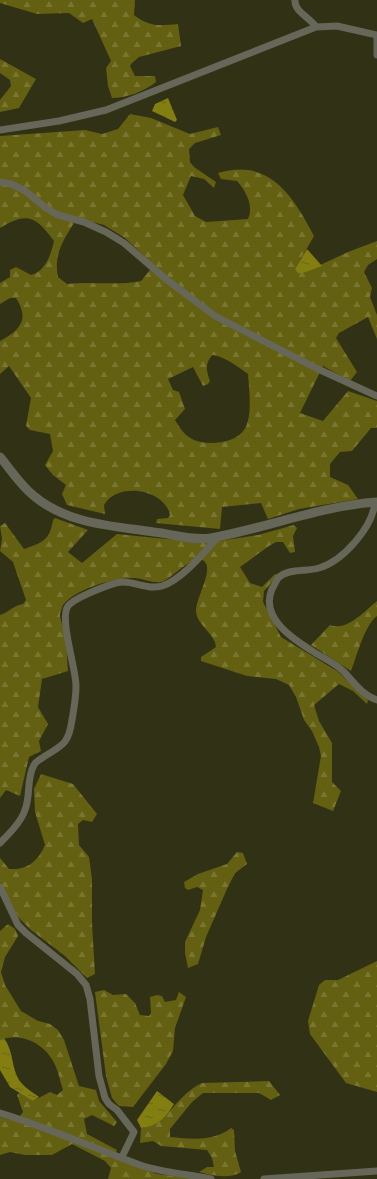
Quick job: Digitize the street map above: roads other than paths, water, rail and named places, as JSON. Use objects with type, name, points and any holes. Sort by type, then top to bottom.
[{"type":"street","points":[[295,0],[299,12],[313,22],[316,27]]},
{"type":"street","points":[[0,130],[59,121],[106,110],[316,27],[337,26],[377,35],[377,55]]},
{"type":"street","points":[[0,182],[12,184],[24,190],[46,208],[58,215],[84,222],[106,232],[124,243],[167,280],[215,316],[310,366],[377,396]]},
{"type":"street","points":[[0,457],[33,496],[51,508],[70,517],[114,526],[194,537],[210,538],[239,533],[335,508],[376,502],[374,511],[360,536],[354,543],[326,566],[291,572],[278,578],[269,597],[268,605],[274,618],[288,634],[335,665],[364,693],[377,700]]},
{"type":"street","points":[[0,843],[21,818],[26,809],[29,777],[34,765],[57,750],[68,740],[76,686],[66,627],[65,614],[68,606],[80,598],[113,584],[123,582],[156,586],[168,583],[188,568],[219,536]]},
{"type":"street","points":[[0,887],[18,925],[77,974],[88,991],[99,1076],[105,1098],[109,1104],[117,1110],[134,1132],[122,1157]]},
{"type":"street","points":[[0,1113],[122,1157],[139,1165],[161,1171],[211,1179]]},
{"type":"street","points":[[264,1179],[377,1172]]},
{"type":"water","points":[[168,98],[177,120],[175,122],[152,111],[155,104]]},
{"type":"water","points":[[307,249],[322,266],[303,273],[298,273],[295,269]]},
{"type":"water","points":[[4,1038],[9,1049],[16,1075],[26,1087],[39,1097],[33,1101],[10,1087],[0,1070],[0,1040]]},
{"type":"water","points":[[157,1091],[174,1104],[157,1123],[141,1128],[137,1120]]}]
